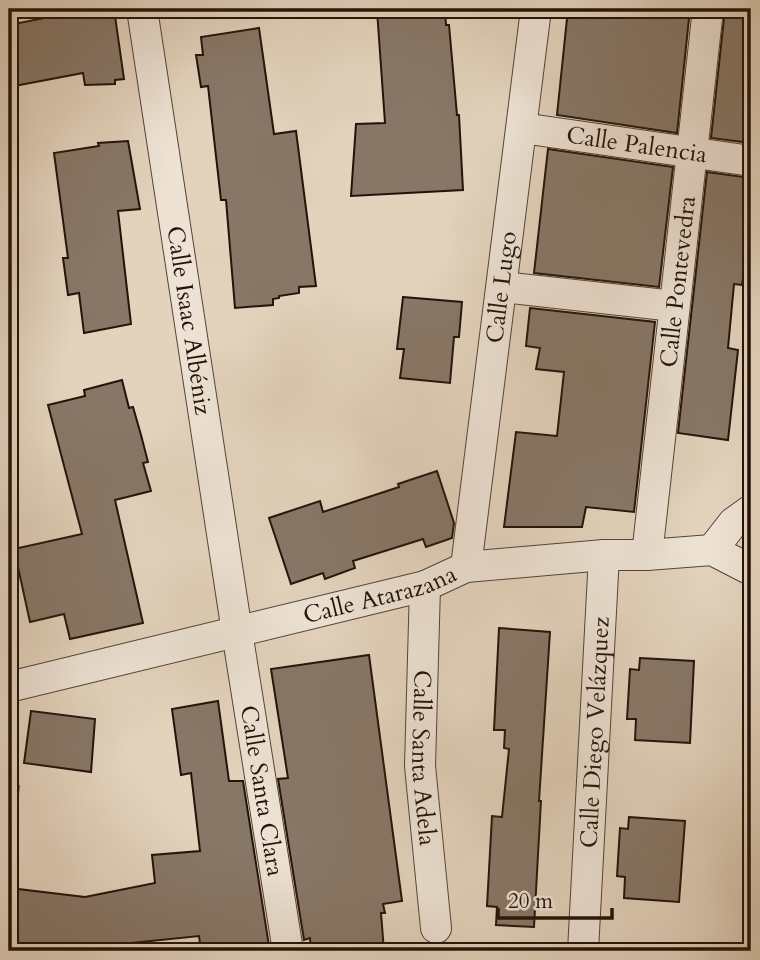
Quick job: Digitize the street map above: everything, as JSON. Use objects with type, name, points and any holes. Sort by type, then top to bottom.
[{"type":"street","name":"Calle Isaac Albéniz","points":[[142,9],[237,632]]},
{"type":"street","name":"Calle Lugo","points":[[466,567],[536,9]]},
{"type":"street","name":"Calle Pontevedra","points":[[647,555],[708,9]]},
{"type":"street","name":"Calle Palencia","points":[[522,128],[751,161]]},
{"type":"street","points":[[502,287],[674,306]]},
{"type":"street","points":[[751,510],[733,523],[712,550],[751,570]]},
{"type":"street","name":"Calle Atarazana","points":[[9,687],[425,586],[466,567],[604,555],[712,550]]},
{"type":"street","name":"Calle Diego Velázquez","points":[[583,951],[604,555]]},
{"type":"street","name":"Calle Santa Adela","points":[[425,586],[420,766],[436,928]]},
{"type":"street","name":"Calle Santa Clara","points":[[237,632],[288,951]]},
{"type":"shaded area","points":[[19,786],[12,846],[9,846],[9,787]]},
{"type":"shaded area","points":[[713,944],[713,951],[667,951],[667,949]]},
{"type":"building","points":[[79,9],[114,9],[124,79],[115,80],[115,84],[85,85],[83,73],[9,87],[9,25]]},
{"type":"building","points":[[445,9],[459,115],[463,190],[351,196],[356,124],[385,123],[377,10]]},
{"type":"building","points":[[568,9],[690,9],[677,133],[557,115]]},
{"type":"building","points":[[725,9],[751,11],[751,143],[711,138]]},
{"type":"building","points":[[259,28],[274,134],[296,131],[316,286],[299,287],[299,293],[273,299],[273,305],[235,308],[226,200],[221,200],[208,86],[201,87],[196,55],[203,55],[201,37]]},
{"type":"building","points":[[128,141],[140,209],[118,211],[131,324],[84,333],[79,293],[68,295],[63,258],[68,258],[54,153],[99,146],[98,143]]},
{"type":"building","points":[[548,149],[673,167],[659,287],[534,273]]},
{"type":"building","points":[[707,172],[751,178],[751,226],[742,285],[734,284],[728,348],[738,350],[728,440],[678,433]]},
{"type":"building","points":[[403,297],[462,302],[459,337],[454,337],[450,383],[400,378],[404,349],[397,349]]},
{"type":"building","points":[[530,308],[655,322],[634,512],[586,507],[582,527],[504,527],[516,432],[557,436],[564,372],[536,369],[540,348],[526,346]]},
{"type":"building","points":[[122,380],[129,408],[133,407],[141,435],[148,462],[143,463],[151,491],[115,500],[143,623],[70,639],[64,614],[30,622],[14,549],[82,534],[48,405],[85,396],[84,390]]},
{"type":"building","points":[[437,471],[454,523],[452,538],[426,547],[423,539],[353,561],[355,568],[325,579],[323,573],[291,584],[269,518],[320,501],[323,512],[399,487],[398,484]]},
{"type":"building","points":[[499,628],[550,632],[534,927],[496,925],[497,907],[487,906],[492,816],[502,817],[509,749],[504,748],[505,730],[494,730]]},
{"type":"building","points":[[369,655],[402,901],[383,904],[385,913],[381,913],[384,951],[311,951],[310,938],[304,940],[278,779],[288,778],[271,669]]},
{"type":"building","points":[[640,658],[694,661],[690,743],[635,740],[636,719],[627,719],[630,669],[639,670]]},
{"type":"building","points":[[218,701],[229,781],[243,781],[269,946],[242,951],[201,951],[199,936],[53,951],[9,951],[9,888],[85,897],[155,883],[152,855],[200,851],[191,773],[181,775],[172,709]]},
{"type":"building","points":[[31,711],[95,719],[91,772],[24,763]]},
{"type":"building","points":[[629,817],[685,821],[679,902],[624,898],[625,877],[617,876],[620,828],[628,829]]}]
